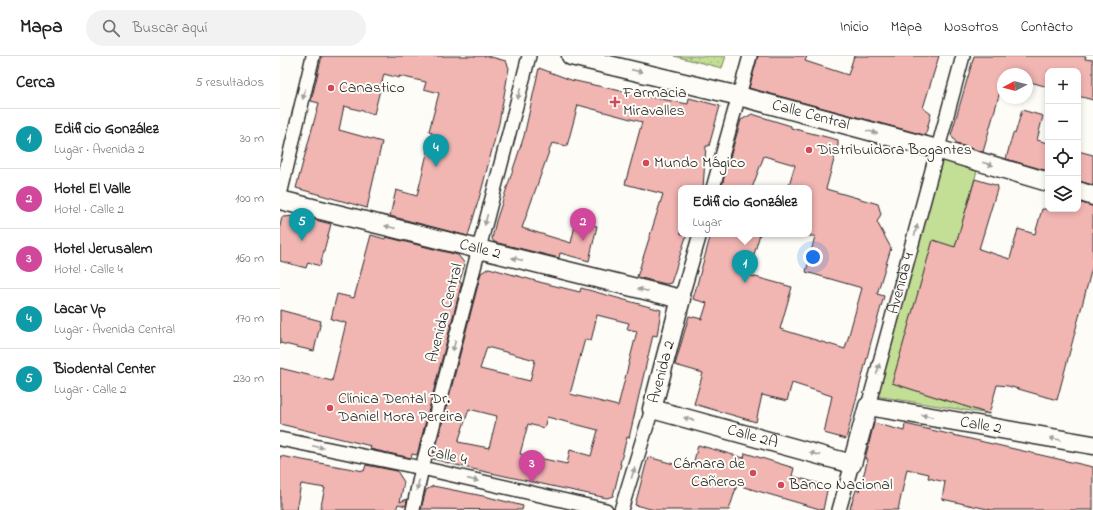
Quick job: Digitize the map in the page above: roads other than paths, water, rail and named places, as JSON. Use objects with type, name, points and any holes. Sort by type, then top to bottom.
[{"type":"main road","name":"Calle Central","points":[[571,56],[740,96],[937,149],[1045,181]]},
{"type":"main road","points":[[1081,192],[1093,196]]},
{"type":"main road","name":"Calle 2","points":[[280,200],[681,299]]},
{"type":"main road","name":"Avenida 2","points":[[652,409],[681,299]]},
{"type":"main road","name":"Calle 2","points":[[868,406],[1093,445]]},
{"type":"main road","name":"Avenida 4","points":[[852,464],[868,406]]},
{"type":"main road","name":"Calle 2A","points":[[652,409],[852,464]]},
{"type":"street","points":[[280,195],[313,56]]},
{"type":"street","name":"Avenida Central","points":[[413,510],[422,468],[528,56]]},
{"type":"street","points":[[714,185],[750,56]]},
{"type":"street","name":"Avenida 4","points":[[868,406],[962,56]]},
{"type":"street","name":"Avenida 2","points":[[681,299],[699,237]]},
{"type":"street","name":"Avenida 2","points":[[621,510],[652,409]]},
{"type":"street","name":"Calle 4","points":[[280,439],[422,468],[606,510]]},
{"type":"street","name":"Avenida 4","points":[[839,510],[852,464]]},
{"type":"place","name":"Canastico","points":[[331,88]]},
{"type":"place","name":"Farmacia Miravalles","points":[[615,102]]},
{"type":"place","name":"Distribuidora Bogantes","points":[[809,150]]},
{"type":"place","name":"Mundo Mágico","points":[[646,163]]},
{"type":"place","name":"Lacar Vp","points":[[436,167]]},
{"type":"place","name":"Biodental Center","points":[[302,241]]},
{"type":"place","name":"Hotel El Valle","points":[[583,241]]},
{"type":"place","name":"Edificio González","points":[[745,283]]},
{"type":"place","name":"Clínica Dental Dr. Daniel Mora Pereira","points":[[330,408]]},
{"type":"place","name":"Cámara de Cañeros","points":[[753,473]]},
{"type":"place","name":"Hotel Jerusalem","points":[[532,483]]},
{"type":"place","name":"Banco Nacional","points":[[781,485]]}]
